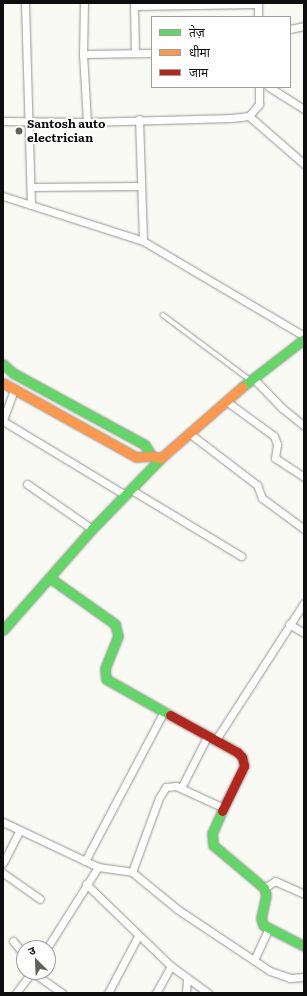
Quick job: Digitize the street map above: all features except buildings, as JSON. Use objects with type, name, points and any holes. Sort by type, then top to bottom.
[{"type":"street","points":[[25,3],[31,205]]},
{"type":"street","points":[[84,3],[83,54],[87,122]]},
{"type":"street","points":[[135,52],[134,4],[258,3],[258,16]]},
{"type":"street","points":[[291,29],[304,26]]},
{"type":"street","points":[[83,54],[151,52]]},
{"type":"street","points":[[3,121],[28,120],[87,122],[139,119],[232,118],[249,116],[259,104],[259,88]]},
{"type":"street","points":[[271,88],[304,109]]},
{"type":"street","points":[[249,116],[304,164]]},
{"type":"street","points":[[139,119],[143,241]]},
{"type":"street","points":[[31,187],[141,186]]},
{"type":"street","points":[[3,196],[143,241],[304,336]]},
{"type":"street","points":[[3,630],[92,529],[128,492],[157,457],[189,433],[251,379],[304,339]]},
{"type":"street","points":[[3,364],[13,373],[145,445],[157,457]]},
{"type":"street","points":[[251,379],[304,426]]},
{"type":"street","points":[[3,383],[136,457],[157,457]]},
{"type":"street","points":[[14,390],[3,420],[241,556]]},
{"type":"street","points":[[226,401],[274,436],[277,444],[275,458],[304,477]]},
{"type":"street","points":[[189,433],[257,485],[262,498],[304,529]]},
{"type":"street","points":[[27,484],[92,529]]},
{"type":"street","points":[[50,578],[115,624],[118,636],[105,669],[106,680],[163,713],[237,752],[244,761],[244,766],[212,834],[213,845],[215,849],[264,888],[266,895],[261,922],[269,928],[304,946]]},
{"type":"street","points":[[181,788],[211,739],[304,603]]},
{"type":"street","points":[[289,624],[304,633]]},
{"type":"street","points":[[85,861],[163,713]]},
{"type":"street","points":[[132,872],[162,793],[166,787],[171,786],[181,788],[224,808]]},
{"type":"street","points":[[3,822],[19,831],[98,867],[132,872],[177,909],[254,960],[283,977],[304,976]]},
{"type":"street","points":[[3,863],[19,831]]},
{"type":"street","points":[[52,940],[98,867]]},
{"type":"street","points":[[3,872],[40,899]]},
{"type":"street","points":[[264,888],[275,881],[304,894]]},
{"type":"street","points":[[86,884],[138,936],[171,966],[208,993]]},
{"type":"street","points":[[254,960],[269,928]]},
{"type":"street","points":[[108,993],[138,936]]},
{"type":"street","points":[[13,941],[16,945]]},
{"type":"street","points":[[156,993],[171,966]]},
{"type":"street","points":[[186,993],[187,979]]},
{"type":"street","points":[[16,993],[26,980]]},
{"type":"street","points":[[43,980],[62,993]]},
{"type":"lane","points":[[163,315],[251,379]]},
{"type":"traffic: fast","points":[[242,387],[304,339]]},
{"type":"traffic: fast","points":[[3,364],[13,373],[145,445],[152,456]]},
{"type":"traffic: fast","points":[[3,630],[92,529],[161,458]]},
{"type":"traffic: fast","points":[[50,578],[115,624],[118,636],[105,669],[106,679],[170,715]]},
{"type":"traffic: fast","points":[[222,811],[212,833],[213,845],[264,888],[266,895],[261,918],[263,925],[304,946]]},
{"type":"traffic: slow","points":[[3,383],[136,457],[152,456],[161,458],[242,387]]},
{"type":"traffic: jam","points":[[170,715],[237,752],[242,757],[244,766],[222,811]]},
{"type":"place","name":"Santosh auto electrician","points":[[19,131]]}]
